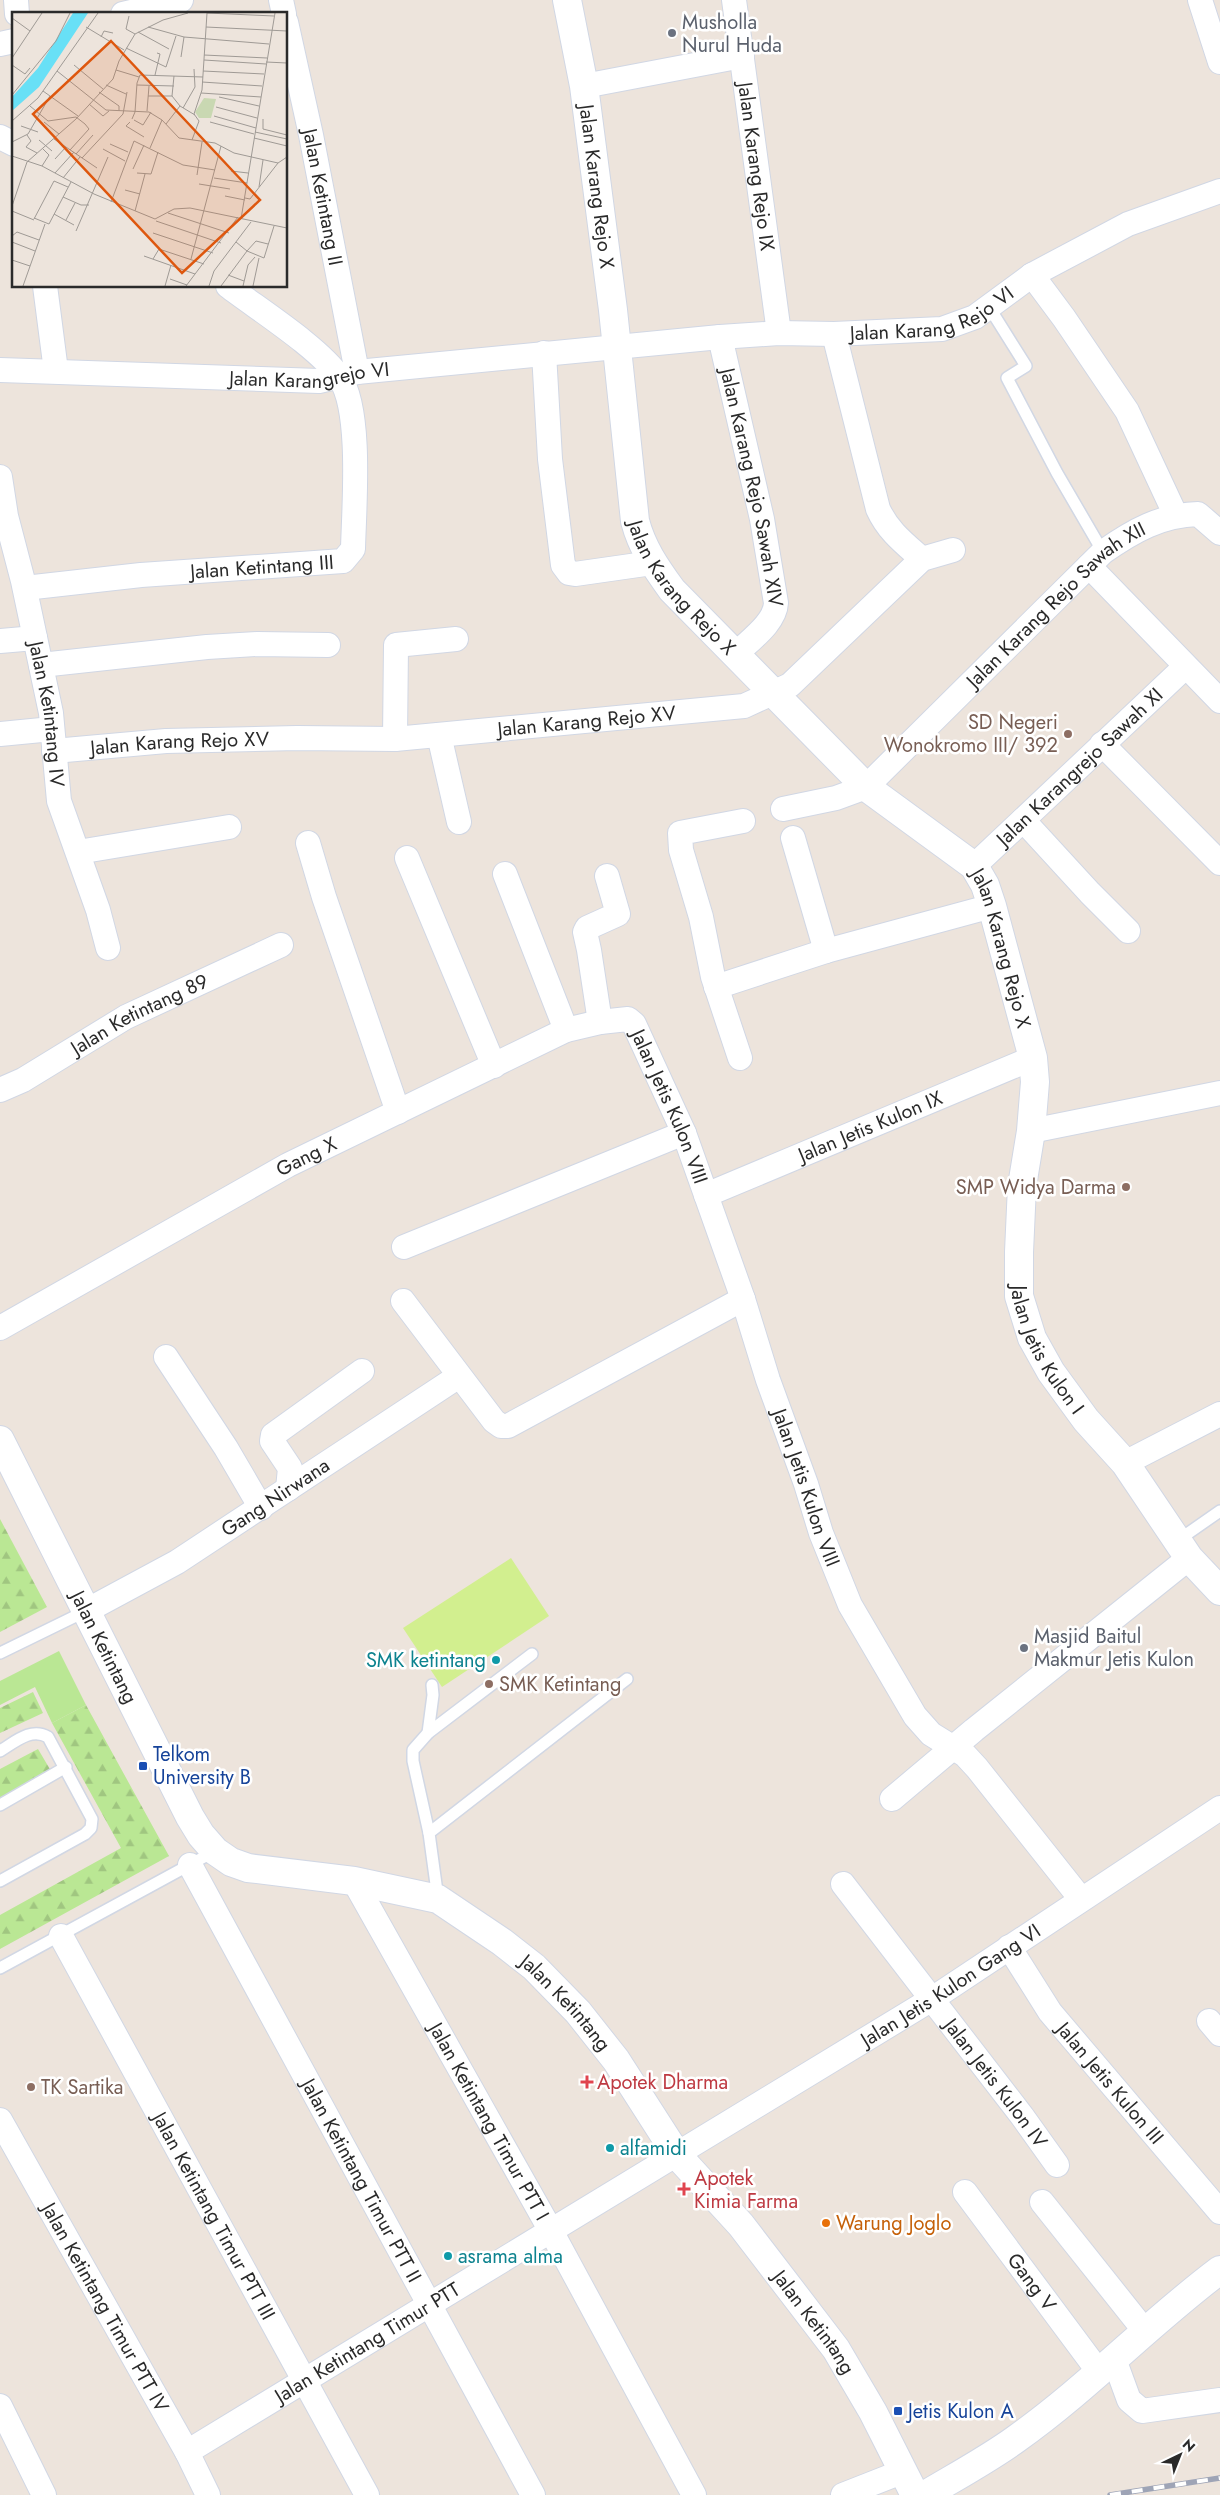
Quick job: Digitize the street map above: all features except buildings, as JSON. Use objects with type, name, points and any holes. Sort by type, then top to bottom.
[{"type":"street","points":[[131,12],[180,0]]},
{"type":"street","name":"Jalan Karang Rejo X","points":[[567,0],[584,86],[617,347],[635,521],[640,541],[652,563],[672,590],[866,787],[974,866],[985,885],[992,906],[1034,1058]]},
{"type":"street","name":"Jalan Karang Rejo IX","points":[[734,0],[779,333]]},
{"type":"street","points":[[1200,0],[1220,62]]},
{"type":"street","name":"Jalan Ketintang II","points":[[288,31],[311,136],[349,375]]},
{"type":"street","points":[[584,86],[742,56]]},
{"type":"street","points":[[0,137],[12,143]]},
{"type":"street","name":"Jalan Karang Rejo VI","points":[[617,347],[779,333],[834,334],[942,329],[975,317],[1032,275],[1128,224],[1220,190]]},
{"type":"street","points":[[1032,275],[1070,326],[1126,411],[1176,516]]},
{"type":"street","points":[[46,288],[56,371]]},
{"type":"street","name":"Jalan Ketintang III","points":[[25,588],[141,575],[343,560],[348,558],[353,549],[353,443],[351,407],[347,391],[349,375],[312,350],[231,288]]},
{"type":"street","points":[[834,334],[878,509],[893,534],[922,559],[953,550]]},
{"type":"street","name":"Jalan Karang Rejo Sawah XIV","points":[[720,337],[762,519],[776,603],[776,609],[770,620],[736,654]]},
{"type":"street","name":"Jalan Karangrejo VI","points":[[0,370],[319,381],[349,375],[544,353],[617,347]]},
{"type":"street","points":[[544,353],[550,459],[563,565],[569,573],[575,574],[652,563]]},
{"type":"street","name":"Jalan Ketintang IV","points":[[0,477],[5,533],[25,588],[51,713],[60,801],[98,910],[108,948]]},
{"type":"street","name":"Jalan Karang Rejo Sawah XII","points":[[866,787],[1096,559],[1125,536],[1149,523],[1176,516],[1198,514],[1220,533]]},
{"type":"street","name":"Jalan Karang Rejo XV","points":[[0,734],[53,740],[395,739],[744,706],[790,685],[922,559]]},
{"type":"street","points":[[1096,559],[1185,667],[1220,701]]},
{"type":"street","points":[[0,641],[36,638]]},
{"type":"street","points":[[395,739],[396,645],[456,639]]},
{"type":"street","points":[[41,665],[257,644],[328,645]]},
{"type":"street","name":"Jalan Karangrejo Sawah XI","points":[[974,866],[1185,667]]},
{"type":"street","points":[[439,735],[458,822]]},
{"type":"street","points":[[1102,744],[1220,863]]},
{"type":"street","points":[[783,809],[836,798],[866,787]]},
{"type":"street","points":[[1023,820],[1090,894],[1128,931]]},
{"type":"street","points":[[740,1058],[716,987],[701,917],[681,850],[680,833],[743,821]]},
{"type":"street","points":[[78,852],[229,827]]},
{"type":"street","points":[[793,838],[826,952]]},
{"type":"street","points":[[308,843],[324,897],[398,1112]]},
{"type":"street","points":[[407,858],[494,1066]]},
{"type":"street","points":[[505,874],[566,1030]]},
{"type":"street","points":[[600,1022],[589,950],[584,932],[587,928],[618,914],[607,876]]},
{"type":"street","points":[[716,987],[826,952],[992,906]]},
{"type":"street","name":"Jalan Ketintang 89","points":[[0,1090],[23,1080],[126,1017],[281,945]]},
{"type":"street","name":"Gang X","points":[[0,1328],[288,1165],[566,1030],[600,1022],[628,1019]]},
{"type":"street","name":"Jalan Jetis Kulon VIII","points":[[628,1019],[634,1024],[684,1133],[743,1299],[768,1380],[806,1484],[821,1533],[850,1604],[916,1716],[931,1734],[965,1756],[977,1768],[1081,1899]]},
{"type":"street","name":"Jalan Jetis Kulon I","points":[[1034,1058],[1031,1131],[1022,1186],[1019,1296],[1032,1338],[1051,1372],[1086,1420],[1125,1463],[1183,1550],[1220,1591]]},
{"type":"street","name":"Jalan Jetis Kulon IX","points":[[706,1195],[1034,1058]]},
{"type":"street","points":[[1031,1131],[1220,1093]]},
{"type":"street","points":[[404,1247],[684,1133]]},
{"type":"street","points":[[403,1301],[494,1421],[501,1426],[508,1426],[743,1299]]},
{"type":"street","points":[[166,1357],[226,1448],[261,1508]]},
{"type":"street","points":[[288,1489],[290,1468],[272,1441],[273,1435],[362,1371]]},
{"type":"street","name":"Gang Nirwana","points":[[86,1611],[177,1562],[459,1376]]},
{"type":"street","points":[[1125,1463],[1220,1414]]},
{"type":"street","name":"Jalan Ketintang","points":[[0,1440],[9,1470],[86,1611],[190,1817],[201,1835],[215,1851],[231,1862],[248,1868],[354,1881],[438,1899],[495,1937],[534,1967],[578,2012],[616,2060],[677,2155],[741,2225],[836,2349],[909,2483]]},
{"type":"street","points":[[892,1800],[1183,1550]]},
{"type":"street","name":"Jalan Jetis Kulon Gang VI","points":[[677,2155],[932,1999],[1220,1808]]},
{"type":"street","name":"Jalan Ketintang Timur PTT II","points":[[190,1865],[533,2495]]},
{"type":"street","name":"Jalan Ketintang Timur PTT I","points":[[354,1881],[551,2231],[694,2495]]},
{"type":"street","name":"Jalan Jetis Kulon IV","points":[[843,1884],[1022,2116],[1057,2165]]},
{"type":"street","name":"Jalan Ketintang Timur PTT III","points":[[61,1936],[367,2495]]},
{"type":"street","name":"Jalan Jetis Kulon III","points":[[1009,1947],[1050,2012],[1220,2212]]},
{"type":"street","name":"Jalan Ketintang Timur PTT IV","points":[[0,2120],[187,2452],[208,2495]]},
{"type":"street","name":"Jalan Ketintang Timur PTT","points":[[187,2452],[677,2155]]},
{"type":"street","name":"Gang V","points":[[965,2192],[1107,2366],[1129,2400],[1142,2411],[1220,2400]]},
{"type":"street","points":[[1042,2202],[1144,2330]]},
{"type":"street","points":[[925,2495],[1015,2440],[1107,2366],[1144,2330],[1180,2300],[1220,2270]]},
{"type":"street","points":[[0,2406],[44,2495]]},
{"type":"street","points":[[844,2495],[909,2483]]},
{"type":"lane","points":[[989,307],[1026,366],[1007,378],[1057,473],[1096,559]]},
{"type":"lane","points":[[1183,1550],[1220,1511]]},
{"type":"lane","points":[[0,1653],[86,1611]]},
{"type":"lane","points":[[438,1899],[429,1833],[413,1761],[413,1750],[428,1733],[532,1654]]},
{"type":"lane","points":[[429,1833],[627,1679]]},
{"type":"lane","points":[[428,1733],[433,1695],[432,1684]]},
{"type":"lane","points":[[0,1751],[32,1733],[40,1732],[54,1745],[92,1819],[91,1828],[85,1834],[0,1881]]},
{"type":"lane","points":[[0,1805],[66,1767]]},
{"type":"lane","points":[[0,1968],[215,1851]]},
{"type":"green space","points":[[0,1519],[47,1607],[0,1632]]},
{"type":"green space","points":[[511,1558],[549,1616],[442,1687],[403,1628]]},
{"type":"green space","points":[[59,1651],[86,1705],[52,1723],[35,1687],[0,1705],[0,1681]]},
{"type":"green space","points":[[33,1692],[43,1713],[0,1733],[0,1708]]},
{"type":"green space","points":[[86,1705],[169,1856],[0,1949],[0,1915],[121,1848],[52,1723]]},
{"type":"green space","points":[[38,1749],[51,1771],[0,1799],[0,1769]]},
{"type":"railway","points":[[1110,2495],[1220,2478]]},
{"type":"place","name":"Musholla Nurul Huda","points":[[672,33]]},
{"type":"place","name":"SD Negeri Wonokromo III/ 392","points":[[1068,734]]},
{"type":"place","name":"SMP Widya Darma","points":[[1126,1187]]},
{"type":"place","name":"Masjid Baitul Makmur Jetis Kulon","points":[[1024,1648]]},
{"type":"place","name":"SMK ketintang","points":[[496,1660]]},
{"type":"place","name":"SMK Ketintang","points":[[489,1684]]},
{"type":"place","name":"Telkom University B","points":[[143,1766]]},
{"type":"place","name":"Apotek Dharma","points":[[587,2082]]},
{"type":"place","name":"TK Sartika","points":[[31,2087]]},
{"type":"place","name":"alfamidi","points":[[610,2148]]},
{"type":"place","name":"Apotek Kimia Farma","points":[[684,2189]]},
{"type":"place","name":"Warung Joglo","points":[[826,2223]]},
{"type":"place","name":"asrama alma","points":[[448,2256]]},
{"type":"place","name":"Jetis Kulon A","points":[[898,2411]]}]
